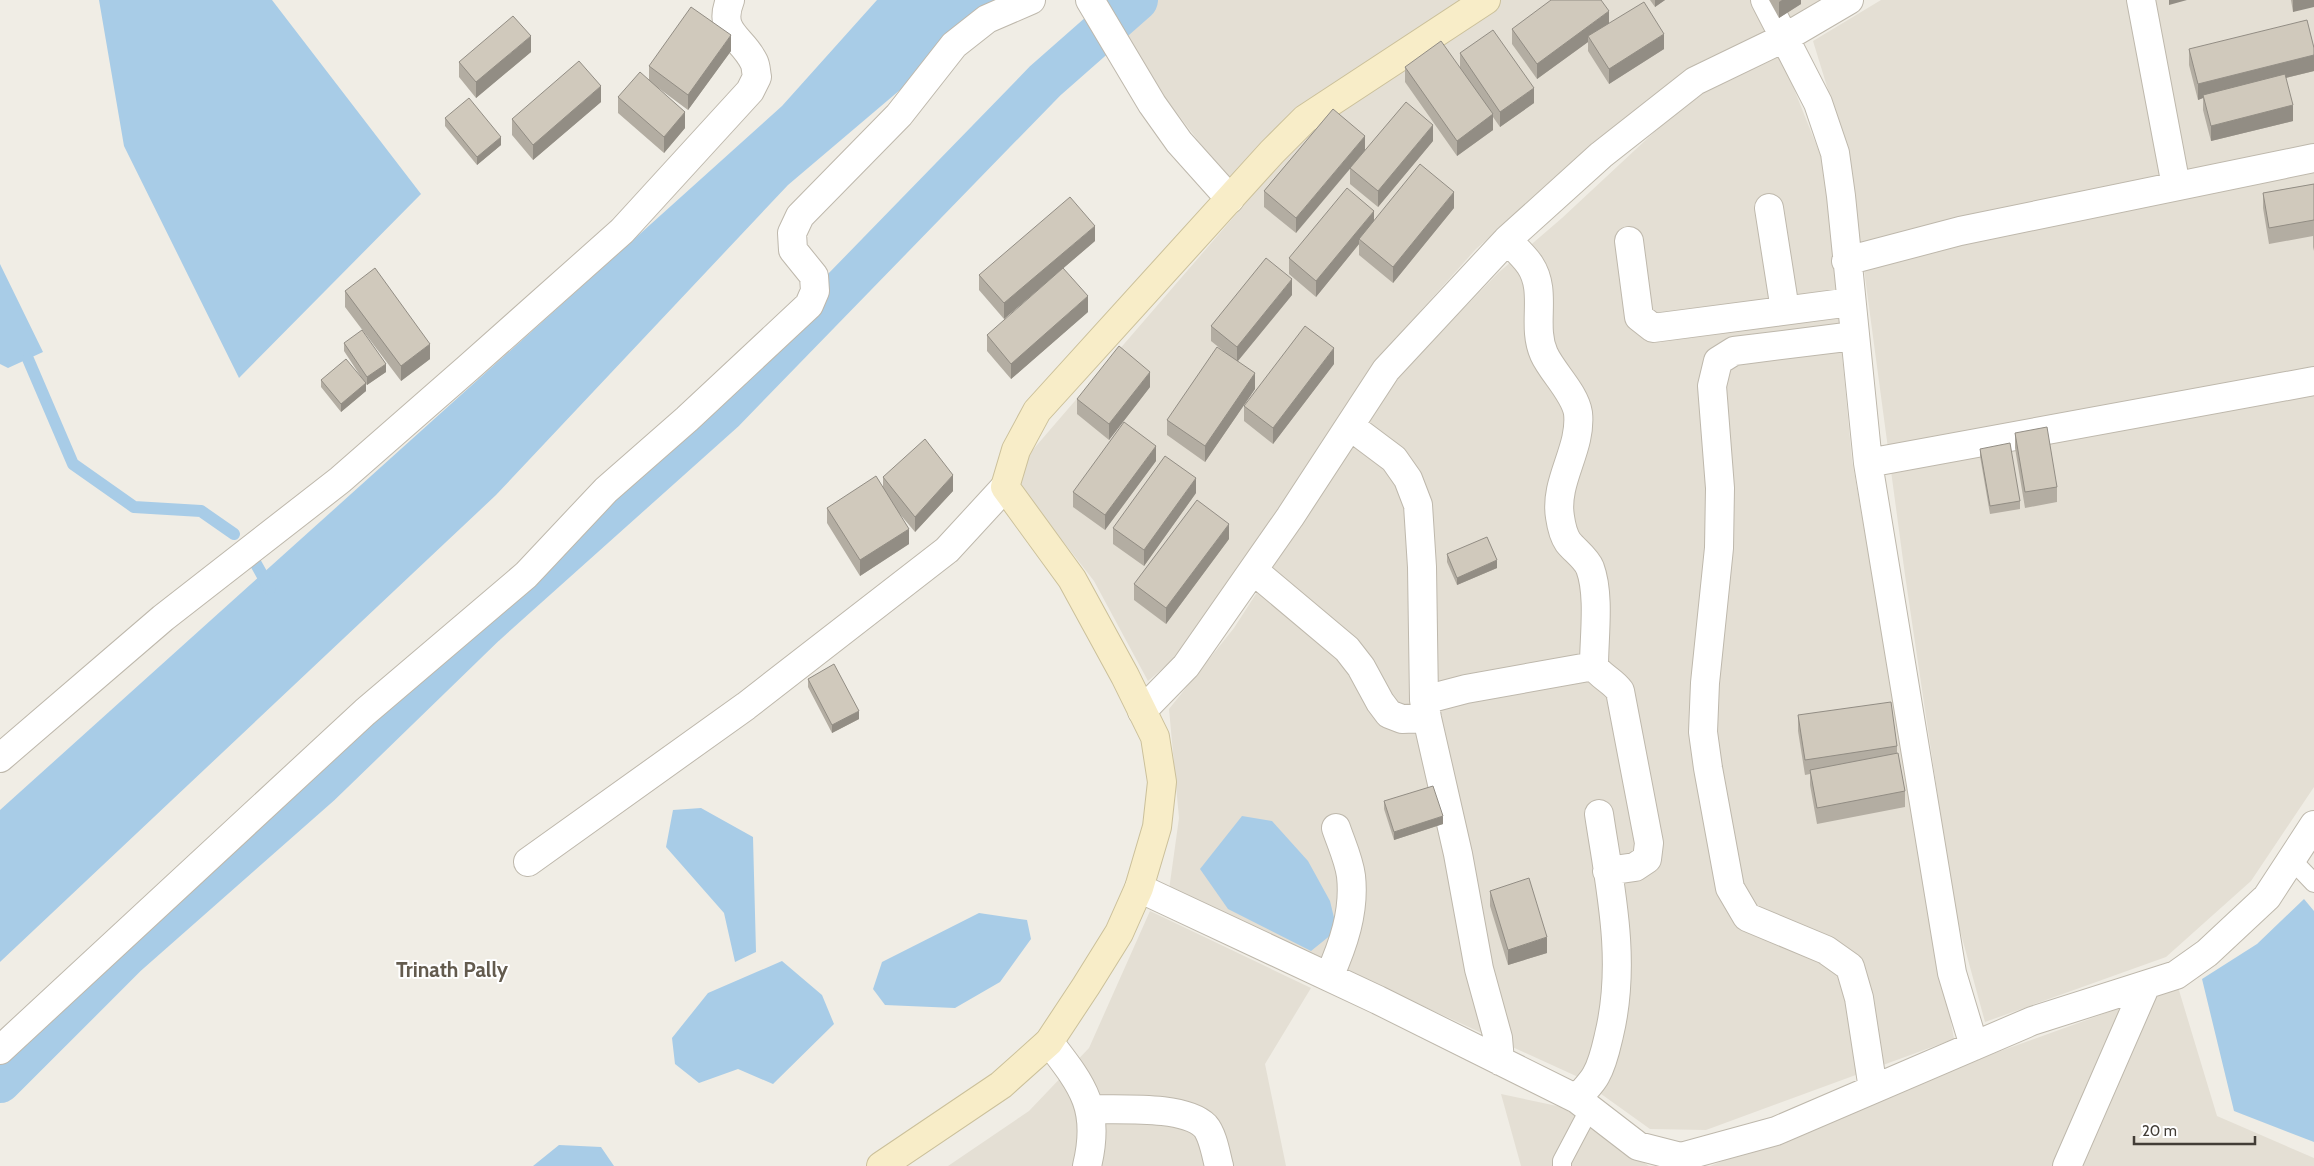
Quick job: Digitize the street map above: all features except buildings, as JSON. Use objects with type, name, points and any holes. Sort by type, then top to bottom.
[{"type":"street","points":[[0,758],[163,618],[340,480],[622,232],[750,91],[757,77],[754,61],[728,28],[726,10],[730,0]]},
{"type":"street","points":[[0,1050],[365,712],[526,575],[606,490],[809,305],[815,291],[814,276],[793,250],[792,233],[800,216],[899,115],[954,45],[987,19],[1030,0]]},
{"type":"street","points":[[528,862],[746,706],[947,550],[1005,487],[1016,450],[1037,411],[1272,152],[1305,119],[1486,0]]},
{"type":"street","points":[[1765,0],[1786,37],[1818,103],[1835,154],[1841,196],[1846,261],[1868,463],[1952,973],[1974,1046]]},
{"type":"street","points":[[1142,711],[1186,666],[1253,570],[1386,370],[1507,240],[1601,155],[1695,81],[1786,37],[1850,0]]},
{"type":"street","points":[[2141,0],[2176,186]]},
{"type":"street","points":[[1092,3],[1152,104],[1179,142],[1230,199]]},
{"type":"street","points":[[1846,261],[1960,231],[2314,158]]},
{"type":"street","points":[[1769,208],[1785,310]]},
{"type":"street","points":[[1507,240],[1531,266],[1537,281],[1540,300],[1538,332],[1544,354],[1578,412],[1576,436],[1559,494],[1560,517],[1566,540],[1589,566],[1595,586],[1594,666],[1601,676],[1612,682],[1620,691],[1649,843],[1647,859],[1634,867],[1607,871]]},
{"type":"street","points":[[1630,241],[1639,317],[1654,328],[1851,302]]},
{"type":"street","points":[[1854,336],[1734,351],[1718,360],[1712,386],[1720,488],[1719,548],[1705,683],[1703,732],[1730,888],[1747,917],[1826,950],[1850,967],[1859,998],[1873,1089]]},
{"type":"street","points":[[1868,463],[2314,381]]},
{"type":"street","points":[[1350,426],[1394,460],[1408,480],[1418,505],[1422,567],[1425,709],[1458,854],[1479,969],[1498,1038],[1500,1061]]},
{"type":"street","points":[[881,1166],[1000,1085],[1049,1042],[1119,933],[1139,888],[1157,827],[1162,782],[1155,737],[1072,579],[1005,487]]},
{"type":"street","points":[[1253,570],[1347,650],[1361,667],[1380,702],[1389,714],[1402,719],[1466,689],[1594,666]]},
{"type":"street","points":[[1584,1104],[1606,1047],[1613,1016],[1618,954],[1599,814]]},
{"type":"street","points":[[1139,888],[1500,1061],[1584,1104],[1638,1146],[1682,1163],[1776,1131],[2032,1021],[2176,975],[2207,952],[2267,897],[2314,825]]},
{"type":"street","points":[[1328,977],[1343,944],[1351,908],[1351,874],[1336,828]]},
{"type":"street","points":[[2066,1166],[2146,985]]},
{"type":"street","points":[[1049,1042],[1078,1080],[1090,1109],[1093,1142],[1087,1166]]},
{"type":"street","points":[[1090,1109],[1167,1112],[1189,1116],[1205,1126],[1219,1166]]},
{"type":"lane","points":[[2291,859],[2314,882]]},
{"type":"lane","points":[[1562,1166],[1562,1161],[1584,1104]]},
{"type":"shaded area","points":[[1108,0],[1826,0],[1578,161],[1476,249],[1373,364],[1270,527],[1182,652],[1148,681],[1094,581],[1019,485],[1030,453],[1244,205],[1215,163],[1145,71]]},
{"type":"shaded area","points":[[1881,0],[2314,0],[2314,787],[2251,881],[2166,957],[1985,1022],[1955,912],[1905,575],[1849,158],[1813,41]]},
{"type":"shaded area","points":[[1780,54],[1824,164],[1852,460],[1954,1039],[1706,1130],[1650,1129],[1576,1076],[1169,890],[1179,818],[1169,709],[1234,628],[1392,383],[1498,273],[1562,218],[1693,96]]},
{"type":"shaded area","points":[[1150,911],[1311,988],[1265,1064],[1286,1166],[948,1166],[1029,1111],[1089,1048]]},
{"type":"shaded area","points":[[2178,987],[2217,1116],[2314,1158],[2314,1166],[1710,1166],[1995,1053]]},
{"type":"shaded area","points":[[1501,1094],[1562,1107],[1649,1166],[1521,1166]]},
{"type":"water","points":[[99,0],[272,0],[421,194],[239,378],[124,146]]},
{"type":"water","points":[[877,0],[1006,0],[788,185],[496,495],[0,962],[0,810],[782,106]]},
{"type":"water","points":[[0,264],[43,352],[8,368],[0,364]]},
{"type":"water","points":[[701,808],[753,837],[756,952],[735,962],[724,913],[666,847],[673,810]]},
{"type":"water","points":[[1242,816],[1272,821],[1308,861],[1330,901],[1337,930],[1311,951],[1228,909],[1200,869]]},
{"type":"water","points":[[2304,899],[2314,911],[2314,1142],[2234,1111],[2202,979],[2257,944]]},
{"type":"water","points":[[979,913],[1027,920],[1031,939],[1000,982],[955,1008],[885,1005],[873,989],[882,962]]},
{"type":"water","points":[[782,961],[822,995],[834,1024],[773,1084],[738,1069],[699,1083],[675,1064],[672,1038],[708,993]]},
{"type":"water","points":[[559,1145],[601,1147],[614,1166],[533,1166]]},
{"type":"waterway","points":[[0,1082],[127,955],[321,784],[485,625],[724,411],[1045,81],[1137,0]]},
{"type":"waterway","points":[[28,359],[73,464],[134,507],[201,511],[234,534]]},
{"type":"waterway","points":[[256,564],[270,589]]},
{"type":"district","name":"Trinath Pally","points":[[452,970]]}]
